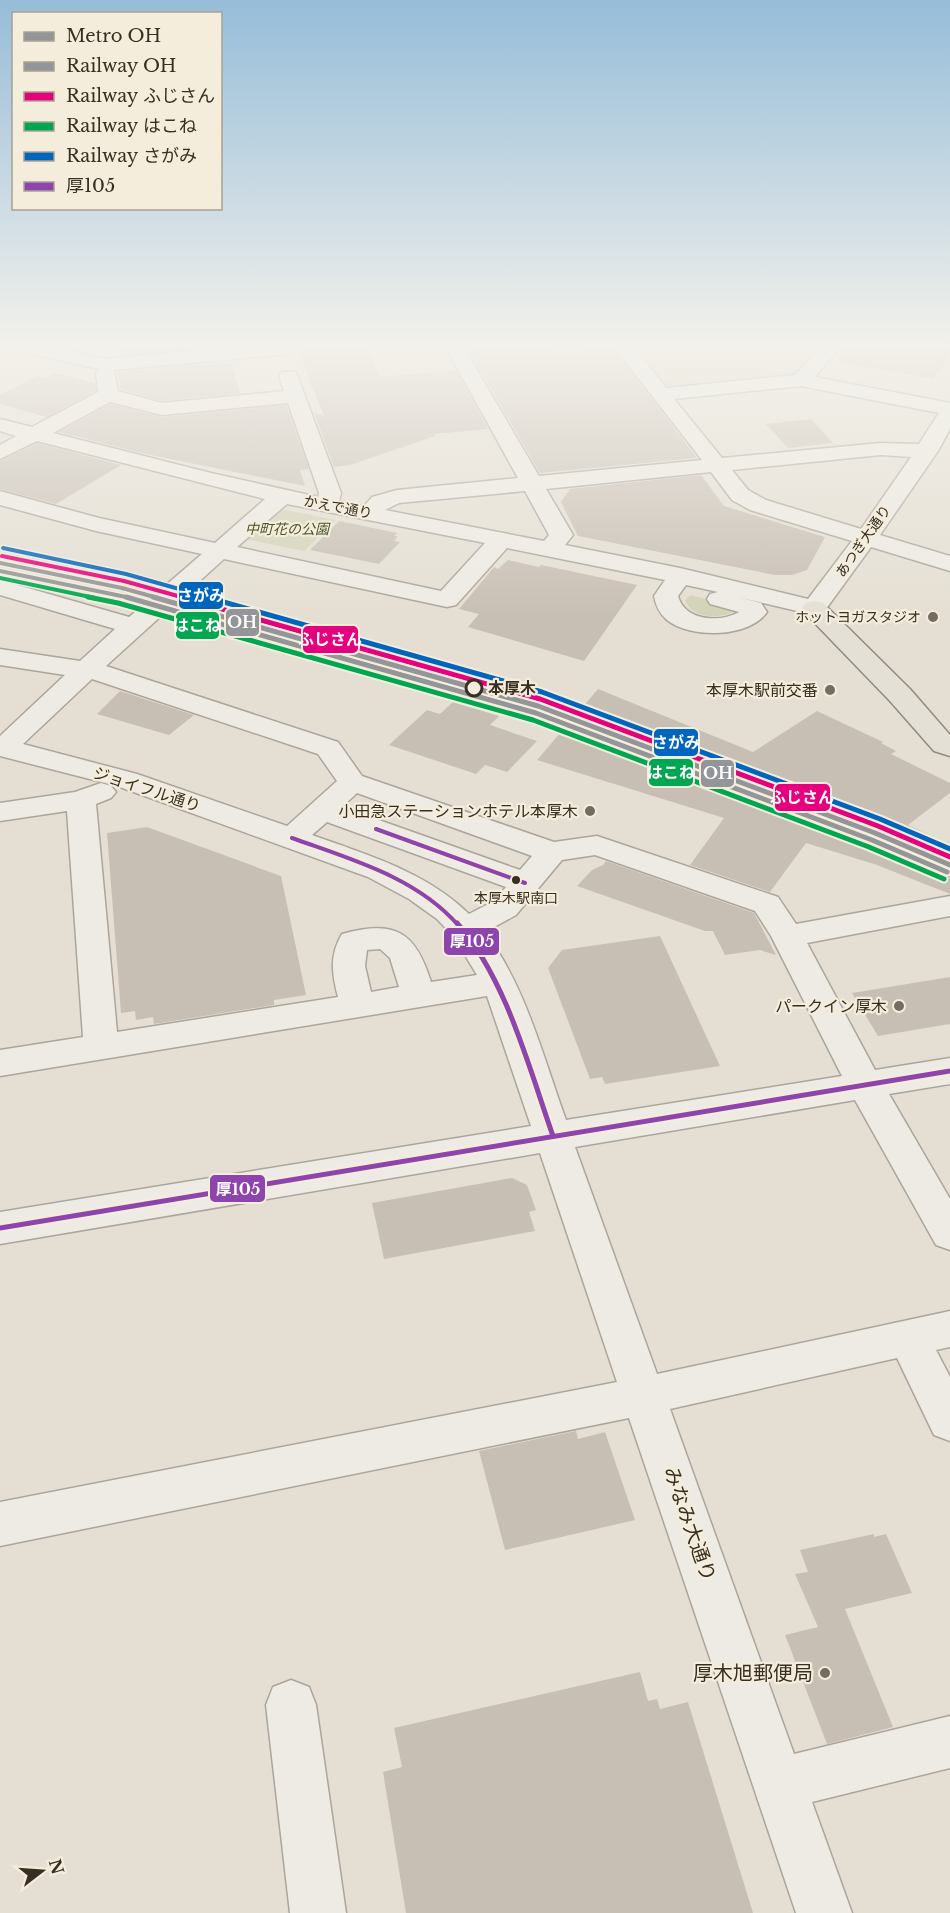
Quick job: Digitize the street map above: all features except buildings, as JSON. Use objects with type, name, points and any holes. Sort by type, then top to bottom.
[{"type":"main road","points":[[814,608],[900,695],[944,745],[950,748]]},
{"type":"street","points":[[0,453],[28,437]]},
{"type":"street","name":"かえで通り","points":[[47,437],[282,496],[551,548],[814,608]]},
{"type":"street","points":[[310,437],[330,493],[326,505]]},
{"type":"street","points":[[505,437],[561,535],[551,548]]},
{"type":"street","points":[[694,437],[740,495],[758,505],[950,564]]},
{"type":"street","points":[[369,513],[380,502],[397,497],[938,442]]},
{"type":"street","name":"あつぎ大通り","points":[[814,608],[938,442]]},
{"type":"street","points":[[2,747],[133,626],[282,496]]},
{"type":"street","points":[[0,498],[96,525],[219,549],[447,600],[503,538]]},
{"type":"street","points":[[0,587],[133,626]]},
{"type":"street","points":[[0,657],[104,674],[328,748],[352,782],[552,852],[597,845],[766,904],[787,936],[865,1085],[950,1234]]},
{"type":"street","name":"ジョイフル通り","points":[[2,747],[127,780],[392,876],[448,912],[464,929]]},
{"type":"street","points":[[0,812],[81,800],[127,780]]},
{"type":"street","points":[[292,838],[352,782]]},
{"type":"street","points":[[81,800],[101,1047]]},
{"type":"street","points":[[322,810],[525,883]]},
{"type":"street","points":[[464,929],[505,908],[552,852]]},
{"type":"street","points":[[787,936],[950,906]]},
{"type":"street","name":"みなみ大通り","points":[[464,929],[488,963],[498,983],[645,1395],[824,1913]]},
{"type":"street","points":[[358,1006],[347,963],[348,952],[354,942],[366,938],[381,938],[396,944],[406,953],[418,996]]},
{"type":"street","points":[[0,1063],[498,983]]},
{"type":"street","points":[[0,1227],[950,1071]]},
{"type":"street","points":[[0,1524],[645,1395],[950,1329]]},
{"type":"street","points":[[908,1338],[950,1421]]},
{"type":"street","points":[[291,1706],[318,1913]]},
{"type":"street","points":[[780,1784],[950,1742]]},
{"type":"green space","name":"中町花の公園","points":[[287,510],[336,520],[304,551],[240,538],[270,511]]},
{"type":"green space","points":[[691,595],[734,607],[736,610],[715,616],[700,614],[694,611],[685,600]]},
{"type":"metro line","name":"OH","points":[[0,563],[122,588],[538,706],[875,833],[950,865]]},
{"type":"rail line","name":"さがみ","points":[[3,548],[126,574],[542,692],[880,819],[950,849]]},
{"type":"rail line","name":"ふじさん","points":[[2,556],[124,581],[540,699],[878,826],[950,857]]},
{"type":"rail line","name":"OH","points":[[0,571],[120,595],[536,713],[872,840],[947,872]]},
{"type":"rail line","name":"はこね","points":[[0,578],[118,603],[533,720],[869,847],[944,879]]},
{"type":"transit line","name":"厚105","points":[[376,829],[525,883]]},
{"type":"transit line","name":"厚105","points":[[292,838],[397,879],[452,917],[480,953],[501,994],[553,1136]]},
{"type":"transit line","name":"厚105","points":[[0,1228],[950,1071]]},
{"type":"place","name":"ホットヨガスタジオ","points":[[933,617]]},
{"type":"place","name":"本厚木","points":[[474,688]]},
{"type":"place","name":"本厚木駅前交番","points":[[830,690]]},
{"type":"place","name":"小田急ステーションホテル本厚木","points":[[590,811]]},
{"type":"place","name":"本厚木駅南口","points":[[516,880]]},
{"type":"place","name":"パークイン厚木","points":[[899,1006]]},
{"type":"place","name":"厚木旭郵便局","points":[[825,1673]]}]
